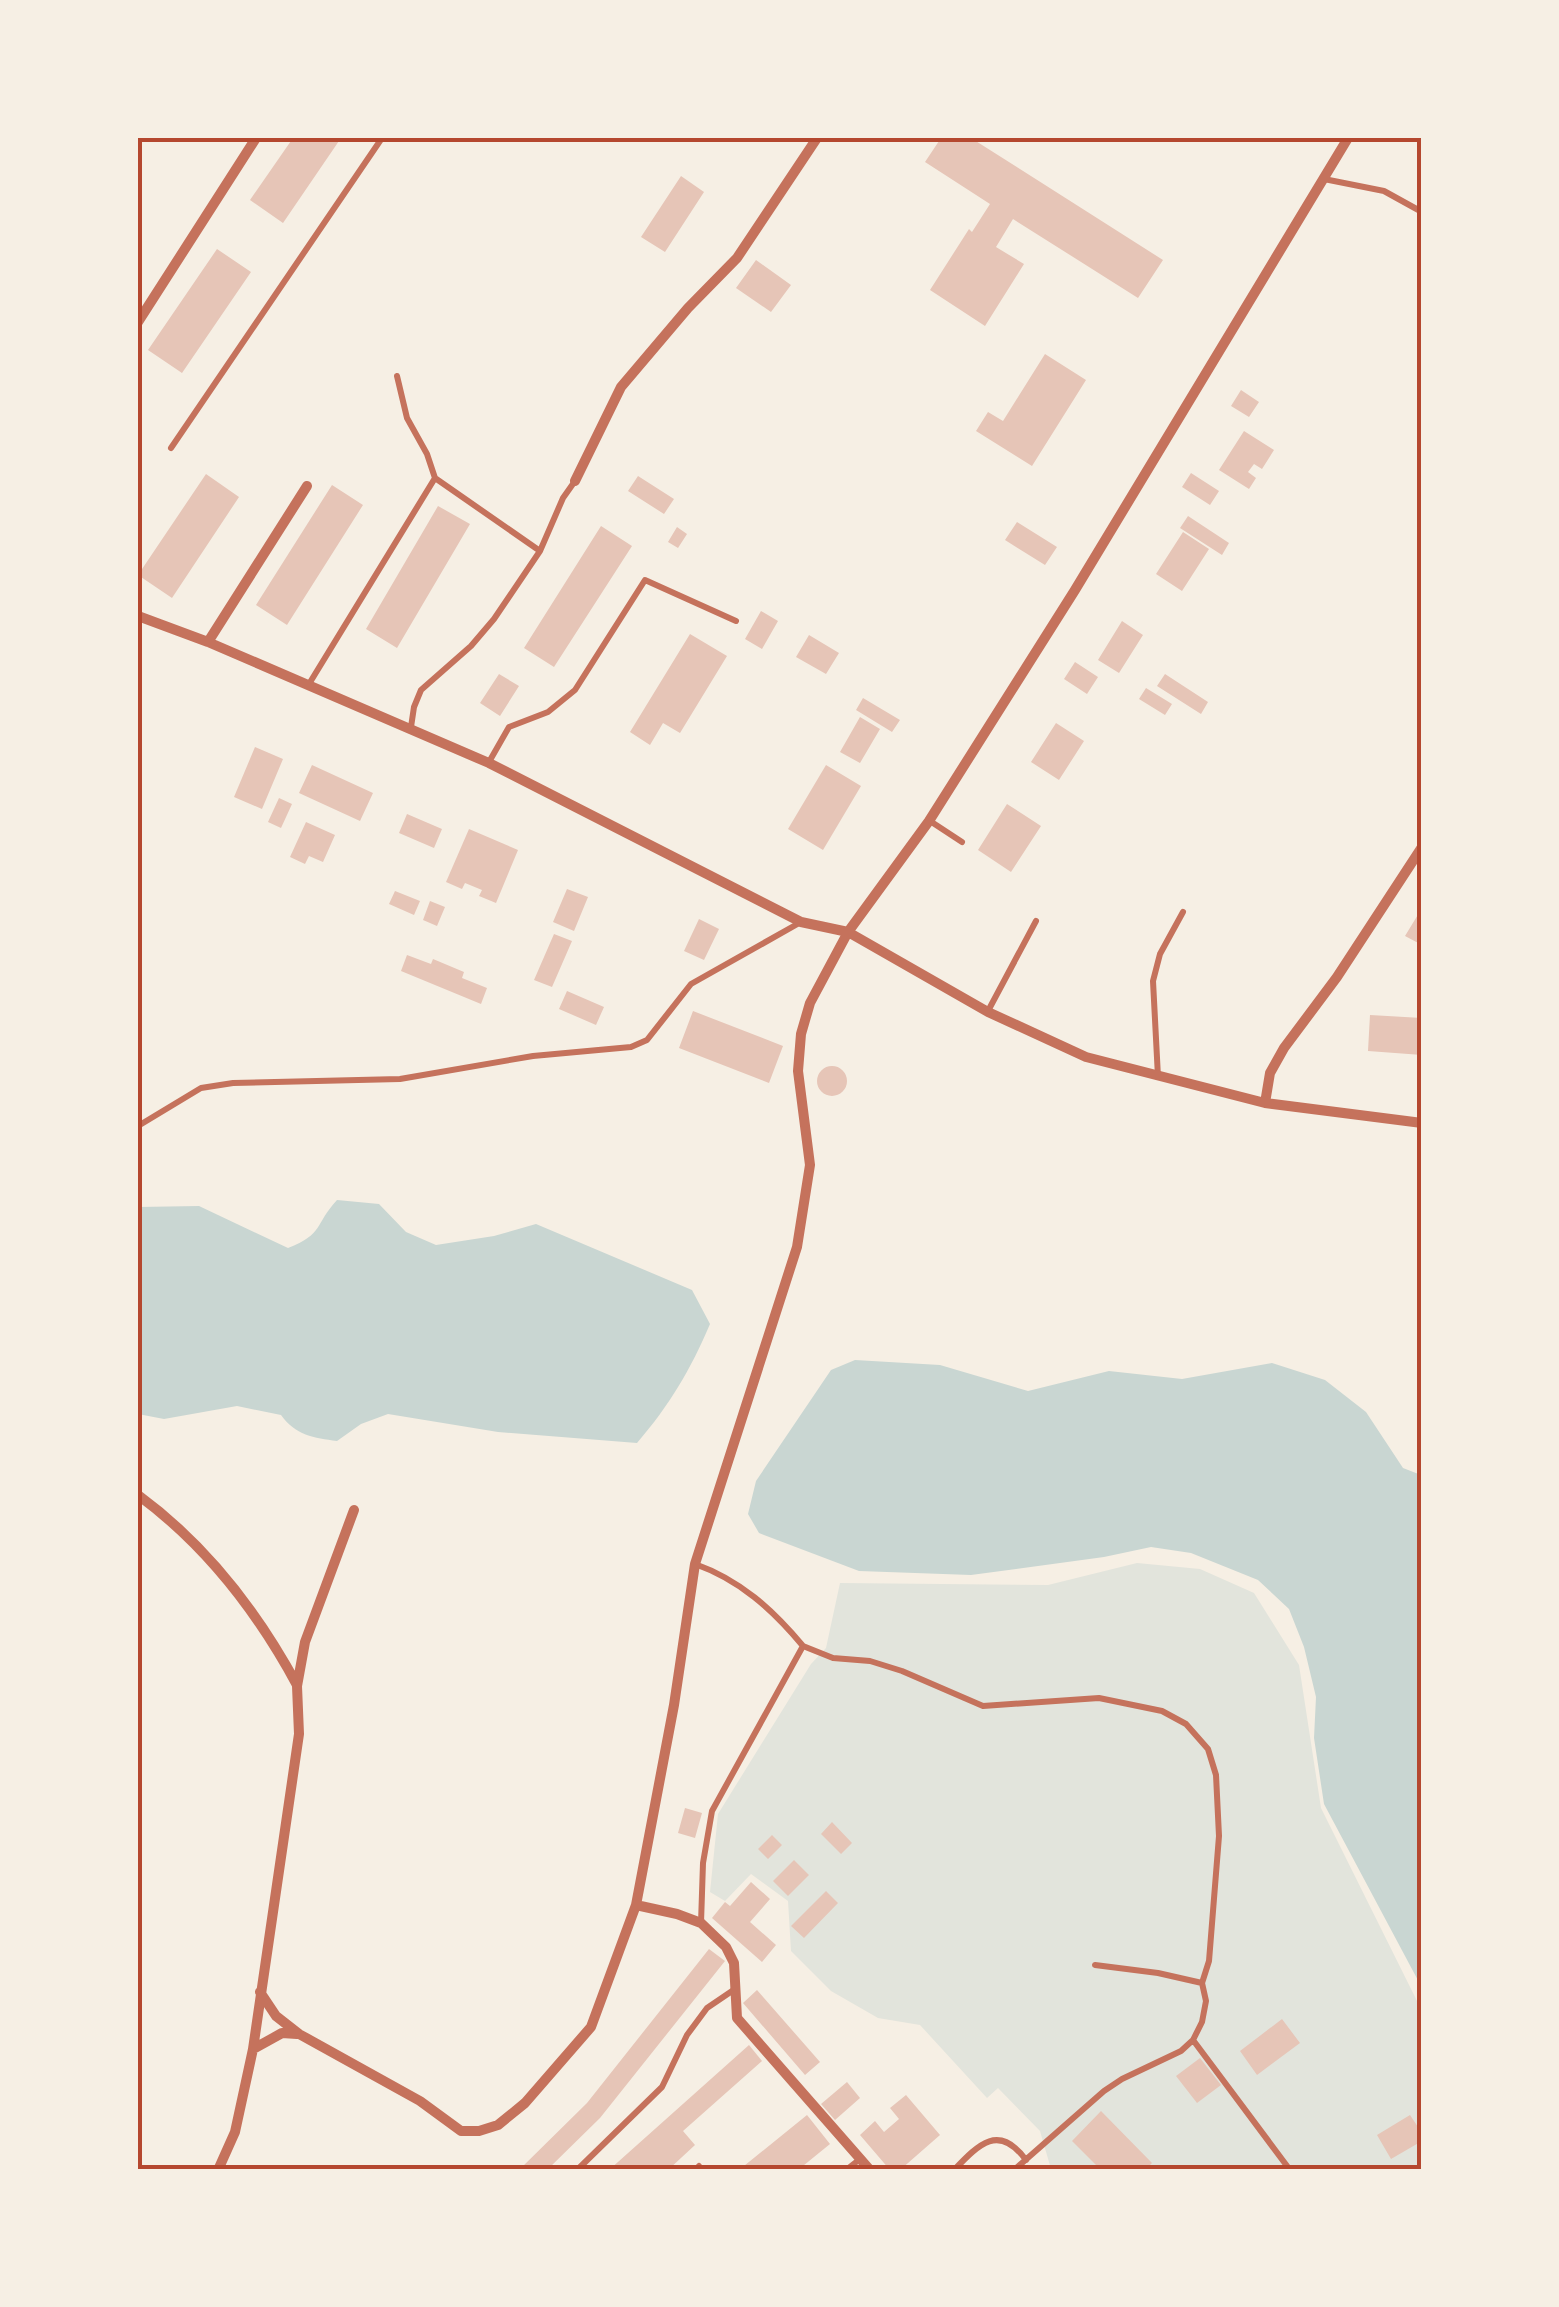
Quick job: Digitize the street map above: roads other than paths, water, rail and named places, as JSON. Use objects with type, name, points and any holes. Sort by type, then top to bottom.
[{"type":"street","points":[[138,322],[256,138]]},
{"type":"street","points":[[575,481],[621,387],[688,308],[737,258],[817,138]]},
{"type":"street","points":[[260,1992],[276,2016],[299,2034],[420,2101],[462,2131],[498,2125],[525,2103],[591,2027],[636,1906],[674,1705],[695,1564],[796,1247],[810,1165],[798,1071],[801,1034],[810,1003],[848,932],[929,821],[1075,590],[1348,138]]},
{"type":"street","points":[[208,642],[307,486]]},
{"type":"street","points":[[138,616],[208,642],[489,763],[802,922],[848,932],[988,1012],[1086,1057],[1265,1103],[1422,1123]]},
{"type":"street","points":[[1265,1103],[1270,1072],[1284,1048],[1338,978],[1422,847]]},
{"type":"street","points":[[140,1499],[178,1527],[236,1588],[271,1638],[297,1686]]},
{"type":"street","points":[[218,2170],[235,2132],[252,2049],[299,1734],[297,1686],[304,1642],[354,1510]]},
{"type":"street","points":[[636,1906],[702,1923],[726,1947],[734,1962],[737,2018],[870,2170]]},
{"type":"street","points":[[252,2049],[282,2033],[299,2034]]},
{"type":"lane","points":[[171,448],[382,138]]},
{"type":"lane","points":[[1324,179],[1384,191],[1422,212]]},
{"type":"lane","points":[[396,376],[407,418],[435,478],[540,551]]},
{"type":"lane","points":[[308,684],[435,478]]},
{"type":"lane","points":[[411,728],[421,690],[471,646],[494,619],[540,551],[575,481]]},
{"type":"lane","points":[[489,763],[509,726],[548,712],[574,690],[645,580],[736,621]]},
{"type":"lane","points":[[929,821],[962,842]]},
{"type":"lane","points":[[1158,1078],[1153,981],[1160,954],[1183,912]]},
{"type":"lane","points":[[988,1012],[1036,921]]},
{"type":"lane","points":[[138,1126],[201,1088],[233,1082],[400,1079],[534,1056],[631,1047],[647,1040],[690,984],[802,922]]},
{"type":"lane","points":[[695,1564],[724,1574],[775,1613],[803,1646],[833,1658],[902,1671],[984,1706],[1099,1698],[1162,1711],[1186,1724],[1208,1750],[1216,1775],[1218,1836],[1209,1962],[1202,1983],[1206,2000],[1202,2022],[1182,2051],[1104,2091],[1014,2170]]},
{"type":"lane","points":[[702,1923],[703,1863],[712,1810],[803,1646]]},
{"type":"lane","points":[[1095,1965],[1202,1983]]},
{"type":"lane","points":[[577,2170],[662,2086],[687,2035],[707,2008],[736,1989]]},
{"type":"lane","points":[[1193,2040],[1290,2170]]},
{"type":"lane","points":[[954,2170],[974,2150],[1002,2138],[1015,2144],[1026,2160]]},
{"type":"lane","points":[[846,2170],[860,2159]]}]
